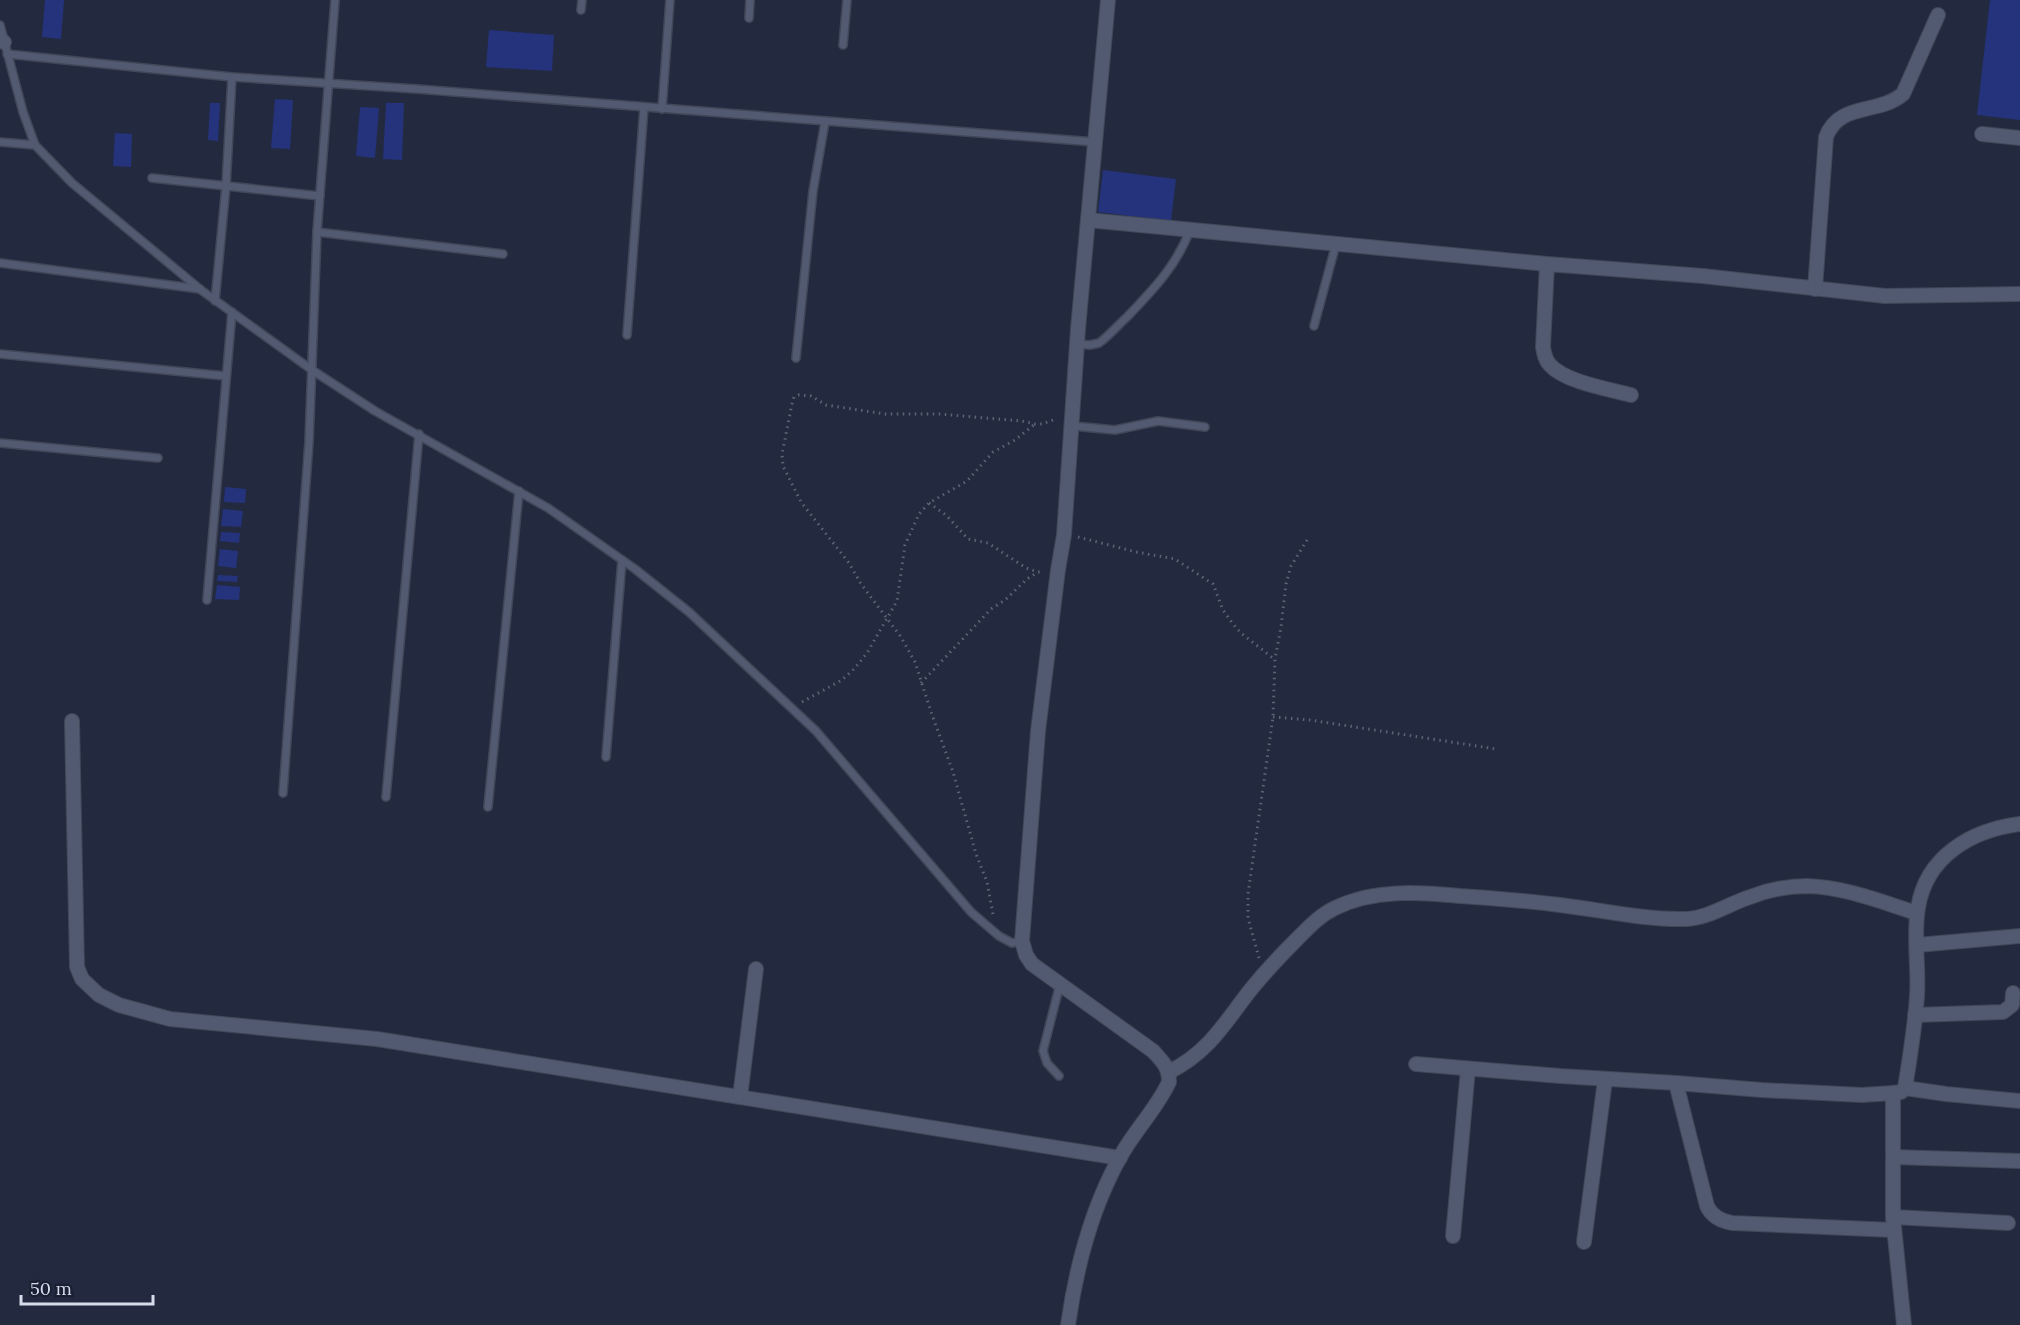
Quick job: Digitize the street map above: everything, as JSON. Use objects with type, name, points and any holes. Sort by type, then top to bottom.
[{"type":"street","points":[[1068,1325],[1084,1244],[1103,1192],[1119,1158],[1166,1090],[1169,1082],[1167,1065],[1032,964],[1026,956],[1022,941],[1038,731],[1064,534],[1077,344],[1108,0]]},
{"type":"street","points":[[1815,289],[1826,137],[1830,127],[1843,116],[1884,106],[1904,94],[1938,15]]},
{"type":"street","points":[[1982,134],[2020,138]]},
{"type":"street","points":[[1088,220],[1547,264],[1703,276],[1885,296],[2020,294]]},
{"type":"street","points":[[1547,264],[1543,347],[1545,358],[1550,365],[1571,378],[1631,395]]},
{"type":"street","points":[[72,721],[77,967],[82,979],[99,994],[119,1005],[170,1019],[377,1039],[1119,1158]]},
{"type":"street","points":[[1904,1325],[1893,1224],[1893,1157],[1899,1090],[1917,996],[1917,913],[1928,876],[1936,863],[1951,849],[1979,834],[2003,826],[2020,824]]},
{"type":"street","points":[[1169,1072],[1187,1063],[1214,1039],[1264,974],[1321,916],[1336,908],[1388,893],[1432,893],[1561,905],[1641,917],[1686,919],[1707,915],[1751,896],[1775,889],[1804,886],[1832,888],[1917,913]]},
{"type":"street","points":[[1917,945],[2020,936]]},
{"type":"street","points":[[740,1097],[756,969]]},
{"type":"street","points":[[1915,1015],[2003,1012],[2012,1005],[2013,993]]},
{"type":"street","points":[[1416,1064],[1605,1080],[1832,1094],[1899,1090],[2020,1101]]},
{"type":"street","points":[[1453,1236],[1468,1069]]},
{"type":"street","points":[[1584,1242],[1605,1080]]},
{"type":"street","points":[[1676,1083],[1707,1206],[1721,1221],[1732,1223],[2008,1223]]},
{"type":"street","points":[[1893,1157],[2020,1161]]},
{"type":"lane","points":[[283,793],[306,475],[317,232],[335,0]]},
{"type":"lane","points":[[581,9],[582,0]]},
{"type":"lane","points":[[662,109],[670,0]]},
{"type":"lane","points":[[749,18],[750,0]]},
{"type":"lane","points":[[843,45],[847,0]]},
{"type":"lane","points":[[0,25],[4,46],[35,145],[72,183],[215,301],[312,370],[375,411],[548,508],[622,560],[689,612],[791,707],[835,752],[971,912],[999,936],[1012,942],[1022,941]]},
{"type":"lane","points":[[4,46],[232,77],[1095,142]]},
{"type":"lane","points":[[215,301],[226,186],[232,77]]},
{"type":"lane","points":[[627,335],[644,107]]},
{"type":"lane","points":[[796,358],[813,191],[825,122]]},
{"type":"lane","points":[[0,142],[35,145]]},
{"type":"lane","points":[[152,178],[320,196]]},
{"type":"lane","points":[[1077,344],[1099,343],[1145,298],[1173,266],[1182,252],[1190,230]]},
{"type":"lane","points":[[317,232],[503,254]]},
{"type":"lane","points":[[1314,326],[1336,244]]},
{"type":"lane","points":[[0,263],[201,290]]},
{"type":"lane","points":[[207,600],[232,312]]},
{"type":"lane","points":[[0,354],[226,376]]},
{"type":"lane","points":[[1073,419],[1115,430],[1163,421],[1206,427]]},
{"type":"lane","points":[[386,797],[419,434]]},
{"type":"lane","points":[[0,443],[158,458]]},
{"type":"lane","points":[[488,807],[519,490]]},
{"type":"lane","points":[[606,757],[622,560]]},
{"type":"lane","points":[[1059,1076],[1047,1063],[1043,1051],[1060,984]]},
{"type":"path","points":[[999,936],[987,882],[975,854],[953,772],[915,662],[888,618],[861,584],[849,563],[811,516],[790,483],[783,466],[782,454],[794,398],[800,395],[810,396],[826,405],[885,414],[939,414],[1035,424],[1073,419]]},
{"type":"path","points":[[791,707],[842,680],[867,653],[897,601],[905,545],[920,514],[929,502],[967,481],[993,452],[1015,440],[1035,424]]},
{"type":"path","points":[[929,502],[946,514],[968,539],[988,543],[1026,568],[1038,572],[1058,570]]},
{"type":"path","points":[[1064,534],[1174,559],[1213,584],[1223,610],[1233,624],[1275,659]]},
{"type":"path","points":[[1264,974],[1248,918],[1248,894],[1273,717],[1275,659],[1286,584],[1291,566],[1309,537]]},
{"type":"path","points":[[921,683],[991,609],[1038,572]]},
{"type":"path","points":[[1273,717],[1310,720],[1496,749]]},
{"type":"building","points":[[45,0],[64,0],[61,39],[42,37]]},
{"type":"building","points":[[1990,0],[2020,0],[2020,120],[1977,115]]},
{"type":"building","points":[[489,30],[554,35],[552,71],[486,67]]},
{"type":"building","points":[[275,99],[293,100],[290,149],[271,148]]},
{"type":"building","points":[[210,103],[220,103],[218,141],[208,140]]},
{"type":"building","points":[[386,103],[404,103],[402,160],[383,159]]},
{"type":"building","points":[[360,107],[379,108],[375,158],[356,156]]},
{"type":"building","points":[[115,133],[132,134],[131,167],[113,166]]},
{"type":"building","points":[[1103,170],[1176,179],[1171,221],[1098,212]]},
{"type":"building","points":[[225,487],[246,489],[245,503],[224,502]]},
{"type":"building","points":[[223,509],[243,511],[241,527],[221,526]]},
{"type":"building","points":[[221,532],[240,533],[239,543],[220,541]]},
{"type":"building","points":[[220,549],[238,551],[236,568],[218,566]]},
{"type":"building","points":[[218,575],[238,576],[237,582],[217,581]]},
{"type":"building","points":[[217,585],[240,587],[239,600],[215,599]]}]
